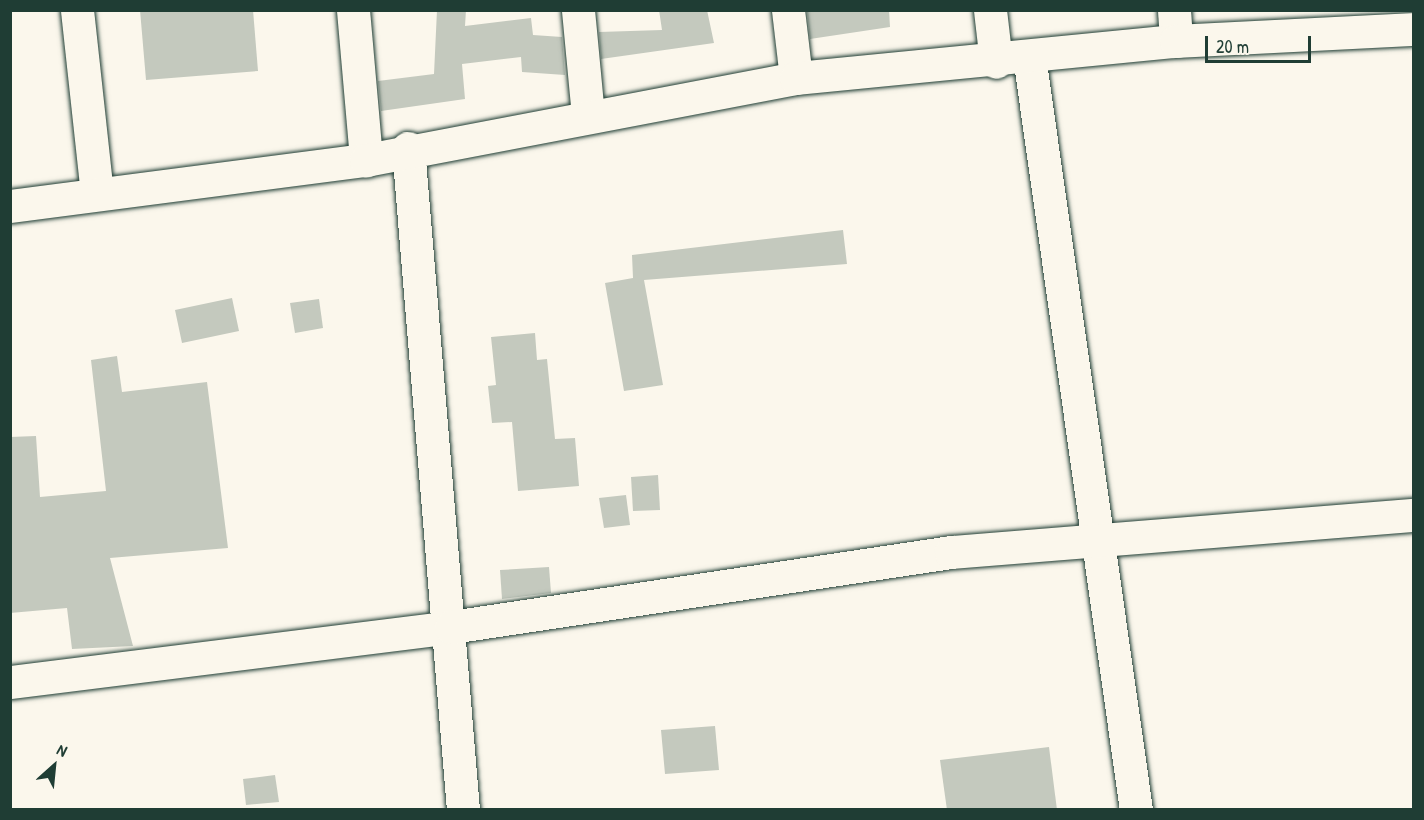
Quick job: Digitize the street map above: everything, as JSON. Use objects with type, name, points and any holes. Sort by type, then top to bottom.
[{"type":"street","points":[[77,10],[97,194]]},
{"type":"street","points":[[353,10],[366,160]]},
{"type":"street","points":[[578,10],[588,116]]},
{"type":"street","points":[[788,10],[796,78]]},
{"type":"street","points":[[990,10],[996,63]]},
{"type":"street","points":[[10,206],[366,160],[408,148],[796,78],[996,63],[1175,26],[1396,24]]},
{"type":"street","points":[[1029,56],[1094,540],[1136,810]]},
{"type":"street","points":[[408,148],[451,627],[463,810]]},
{"type":"street","points":[[10,682],[451,627],[951,552],[1413,516]]},
{"type":"building","points":[[140,10],[253,10],[258,71],[146,80]]},
{"type":"building","points":[[437,10],[466,10],[465,26],[531,18],[533,35],[562,37],[565,75],[522,72],[521,57],[462,64],[465,99],[381,111],[378,81],[434,74]]},
{"type":"building","points":[[659,10],[707,10],[714,43],[601,59],[599,32],[662,30]]},
{"type":"building","points":[[807,10],[889,10],[890,27],[810,39]]},
{"type":"building","points":[[843,230],[847,264],[644,280],[663,385],[624,391],[605,283],[633,278],[632,255]]},
{"type":"building","points":[[232,298],[239,331],[182,343],[175,310]]},
{"type":"building","points":[[319,299],[323,328],[295,333],[290,303]]},
{"type":"building","points":[[535,333],[537,360],[547,359],[555,439],[575,438],[579,486],[518,491],[512,422],[492,423],[488,386],[496,385],[491,337]]},
{"type":"building","points":[[117,356],[122,392],[207,382],[228,548],[110,558],[133,646],[72,649],[67,608],[10,613],[10,437],[36,436],[40,497],[106,491],[91,360]]},
{"type":"building","points":[[658,475],[660,510],[633,511],[631,477]]},
{"type":"building","points":[[626,495],[630,525],[604,528],[599,498]]},
{"type":"building","points":[[549,567],[551,593],[502,599],[500,570]]},
{"type":"building","points":[[715,726],[719,770],[665,774],[661,730]]},
{"type":"building","points":[[1049,747],[1057,810],[947,810],[940,760]]},
{"type":"building","points":[[275,775],[279,802],[246,805],[243,779]]}]
